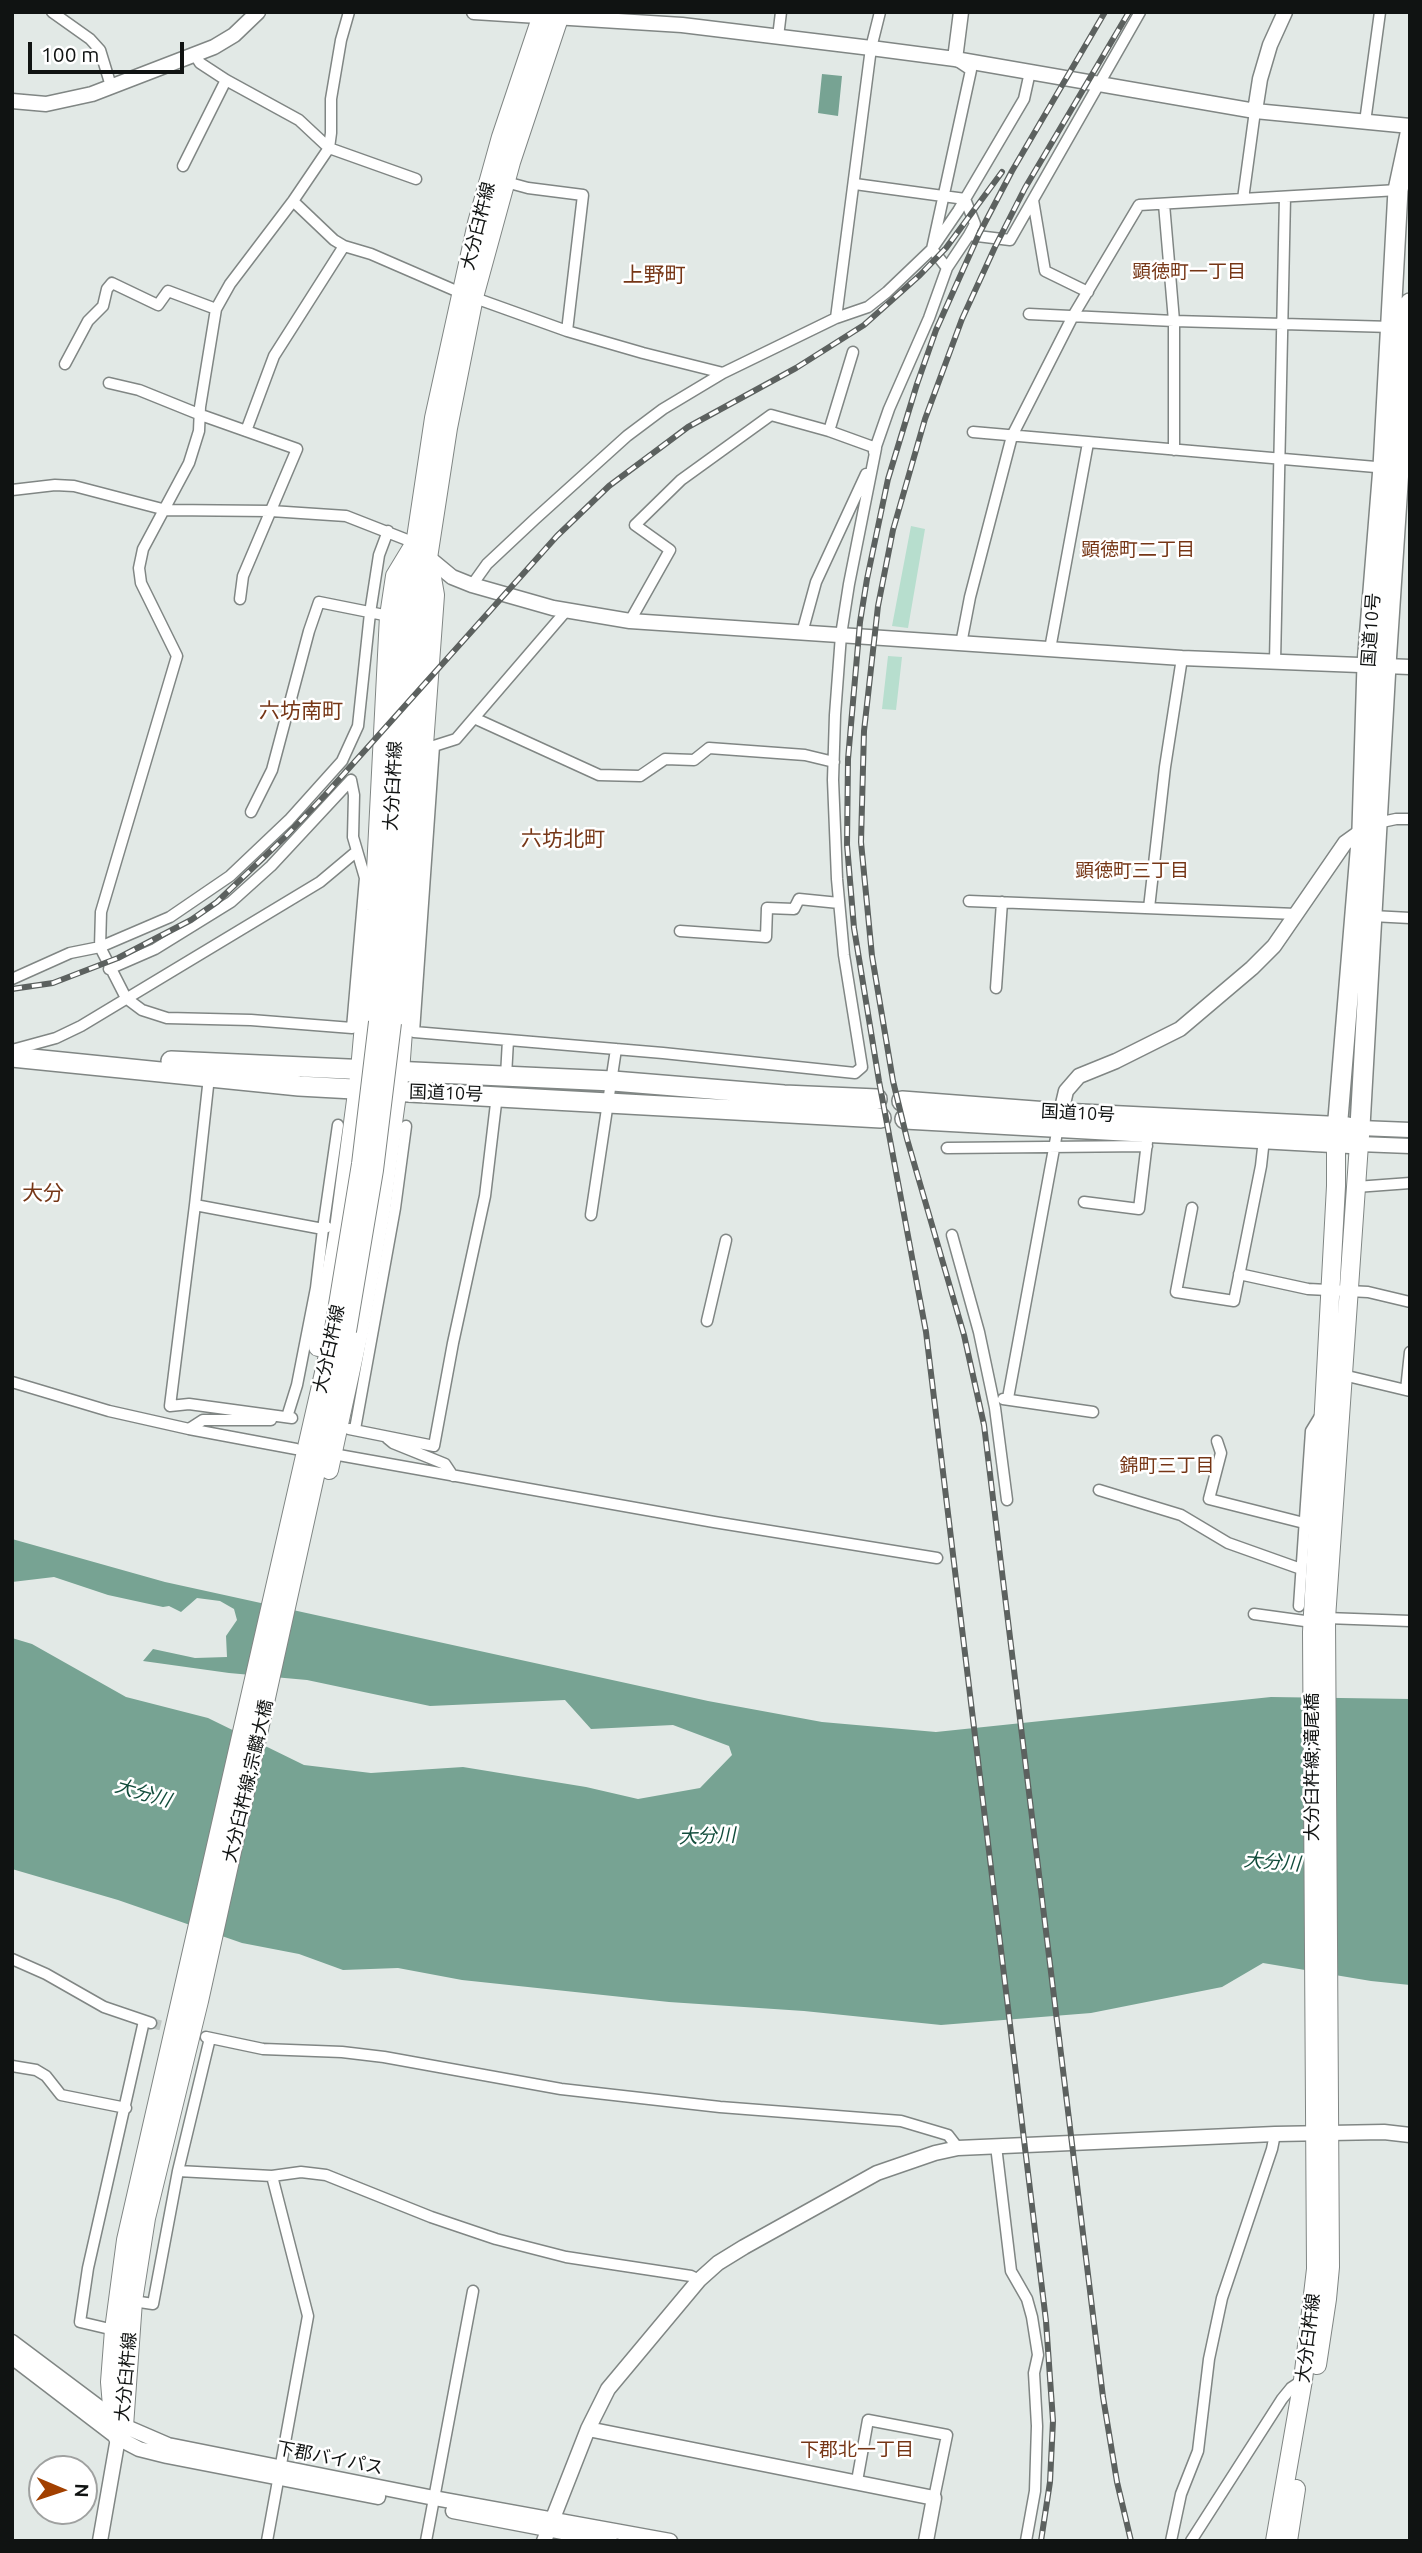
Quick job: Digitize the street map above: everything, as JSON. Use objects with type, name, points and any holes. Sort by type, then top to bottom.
[{"type":"highway","name":"国道10号","points":[[1398,469],[1392,327],[1398,190],[1410,134]]},
{"type":"highway","name":"国道10号","points":[[1337,1134],[1369,826],[1377,665],[1398,469],[1410,303]]},
{"type":"highway","name":"国道10号","points":[[904,1110],[1359,1136],[1372,916],[1369,826]]},
{"type":"highway","name":"国道10号","points":[[12,1056],[109,1057],[399,1082],[497,1095],[609,1103],[879,1109],[784,1095],[612,1081],[506,1076],[399,1082]]},
{"type":"highway","name":"国道10号","points":[[12,1056],[209,1077],[359,1079]]},
{"type":"highway","name":"国道10号","points":[[1059,1120],[1147,1139],[1264,1139],[1337,1134]]},
{"type":"main road","name":"大分臼杵線","points":[[385,1022],[387,899],[398,703],[415,543],[434,418],[468,295],[506,182],[551,14]]},
{"type":"main road","name":"大分臼杵線","points":[[279,1567],[313,1457],[340,1330],[361,1164],[385,1022],[411,705],[428,558],[477,223],[501,137],[551,14]]},
{"type":"main road","points":[[313,1457],[322,1329],[341,1220],[359,1079],[374,909],[388,616],[395,576],[415,543]]},
{"type":"main road","points":[[313,1457],[359,1332],[387,1212],[425,806],[435,595],[428,558]]},
{"type":"main road","points":[[1319,1626],[1323,1411],[1337,1134]]},
{"type":"main road","points":[[1319,1626],[1350,1290],[1359,1136]]},
{"type":"main road","name":"大分臼杵線;宗麟大橋","points":[[190,2000],[297,1562],[324,1489],[313,1457]]},
{"type":"main road","name":"大分臼杵線;宗麟大橋","points":[[190,2000],[279,1567]]},
{"type":"main road","name":"大分臼杵線;滝尾橋","points":[[1319,1626],[1323,2134]]},
{"type":"main road","name":"大分臼杵線","points":[[118,2428],[140,2247],[190,2000]]},
{"type":"main road","name":"大分臼杵線","points":[[118,2428],[110,2382],[126,2240],[190,2000]]},
{"type":"main road","name":"大分臼杵線","points":[[1275,2541],[1303,2380],[1317,2269],[1323,2134]]},
{"type":"main road","name":"大分臼杵線","points":[[1288,2541],[1330,2267],[1323,2134]]},
{"type":"street","points":[[52,12],[90,39],[100,50],[111,86]]},
{"type":"street","points":[[12,101],[46,104],[65,101],[111,86],[195,55],[227,40],[258,12]]},
{"type":"street","points":[[110,969],[181,935],[231,902],[271,866],[351,779],[355,795],[353,837],[365,878],[352,1028],[251,1020],[166,1018],[142,1010],[126,999],[110,969],[100,947],[101,912],[177,656],[141,583],[139,569],[143,549],[189,463],[201,415],[216,310],[230,284],[329,148],[331,99],[341,40],[349,12]]},
{"type":"street","points":[[474,12],[682,19],[778,37],[955,59],[1255,111],[1410,126]]},
{"type":"street","points":[[778,37],[781,12]]},
{"type":"street","points":[[836,318],[871,48],[880,12]]},
{"type":"street","points":[[955,59],[961,12]]},
{"type":"street","points":[[969,235],[1010,240],[1140,12]]},
{"type":"street","points":[[1243,199],[1260,79],[1270,44],[1285,12]]},
{"type":"street","points":[[1365,122],[1380,12]]},
{"type":"street","points":[[195,55],[200,63],[226,80],[293,115],[329,148],[416,178]]},
{"type":"street","points":[[932,249],[971,70],[955,59]]},
{"type":"street","points":[[472,585],[487,564],[627,436],[663,409],[723,373],[836,318],[868,307],[887,292],[932,249],[965,200],[1024,99],[1030,72]]},
{"type":"street","points":[[183,166],[226,80]]},
{"type":"street","points":[[506,182],[528,188],[583,195],[567,331]]},
{"type":"street","points":[[855,184],[965,200]]},
{"type":"street","points":[[961,644],[970,597],[1012,436],[1073,316],[1139,205],[1398,190]]},
{"type":"street","points":[[1275,662],[1285,197]]},
{"type":"street","points":[[802,633],[816,582],[876,448],[947,268],[975,225],[965,200]]},
{"type":"street","points":[[1032,200],[1045,271],[1088,292]]},
{"type":"street","points":[[293,201],[334,240],[344,246],[400,265],[468,295],[567,331],[723,373]]},
{"type":"street","points":[[1164,204],[1174,321],[1174,450]]},
{"type":"street","points":[[246,431],[274,356],[344,246]]},
{"type":"street","points":[[932,249],[947,268]]},
{"type":"street","points":[[65,364],[88,321],[103,306],[107,289],[112,283],[158,305],[168,291],[216,310]]},
{"type":"street","points":[[1029,314],[1392,327]]},
{"type":"street","points":[[829,431],[853,352]]},
{"type":"street","points":[[109,383],[139,390],[297,449],[243,576],[240,599]]},
{"type":"street","points":[[630,621],[670,550],[635,525],[681,480],[771,415],[829,431],[876,448]]},
{"type":"street","points":[[973,432],[1398,469]]},
{"type":"street","points":[[1050,649],[1088,443]]},
{"type":"street","points":[[566,611],[456,739],[434,746],[425,806],[414,1032],[855,1073],[862,1067],[844,955],[839,903],[835,715],[841,635],[876,448]]},
{"type":"street","points":[[12,490],[55,485],[75,486],[166,510],[271,511],[346,516],[415,543],[428,558],[452,577],[472,585],[566,611],[630,621],[1182,658],[1410,667]]},
{"type":"street","points":[[12,978],[70,953],[100,947],[170,917],[230,876],[289,820],[342,761],[358,726],[369,613],[379,555],[388,531]]},
{"type":"street","points":[[251,812],[272,770],[319,602],[388,616]]},
{"type":"street","points":[[1149,908],[1165,767],[1182,658]]},
{"type":"street","points":[[474,718],[599,775],[640,776],[665,758],[694,760],[709,748],[805,755],[834,762]]},
{"type":"street","points":[[1008,1398],[1066,1091],[1079,1076],[1180,1029],[1274,946],[1345,843],[1369,826],[1396,819],[1410,819]]},
{"type":"street","points":[[12,1050],[57,1038],[126,999],[320,882],[357,851]]},
{"type":"street","points":[[680,931],[766,937],[767,908],[794,909],[799,899],[839,903]]},
{"type":"street","points":[[969,901],[1296,914]]},
{"type":"street","points":[[996,988],[1002,902]]},
{"type":"street","points":[[1372,916],[1410,918]]},
{"type":"street","points":[[506,1076],[508,1040]]},
{"type":"street","points":[[591,1215],[616,1049]]},
{"type":"street","points":[[189,1429],[203,1420],[292,1418],[189,1404],[170,1406],[209,1077]]},
{"type":"street","points":[[406,1126],[387,1212],[352,1429],[433,1446],[485,1196],[497,1095]]},
{"type":"street","points":[[287,1417],[297,1385],[316,1288],[338,1125]]},
{"type":"street","points":[[1359,1136],[1410,1130]]},
{"type":"street","points":[[1359,1136],[1410,1146]]},
{"type":"street","points":[[947,1148],[1054,1148],[1147,1139],[1139,1209],[1084,1202]]},
{"type":"street","points":[[1192,1208],[1175,1292],[1234,1301],[1264,1139]]},
{"type":"street","points":[[1356,1187],[1410,1183]]},
{"type":"street","points":[[195,1205],[323,1229],[341,1220]]},
{"type":"street","points":[[951,1234],[979,1332],[994,1401],[1007,1500]]},
{"type":"street","points":[[707,1321],[726,1240]]},
{"type":"street","points":[[1239,1274],[1308,1289],[1368,1292],[1410,1302]]},
{"type":"street","points":[[1343,1375],[1408,1391],[1410,1352]]},
{"type":"street","points":[[12,1382],[109,1411],[313,1457],[453,1476],[937,1558]]},
{"type":"street","points":[[994,1401],[1008,1398],[1093,1412]]},
{"type":"street","points":[[1299,1606],[1311,1431],[1323,1411]]},
{"type":"street","points":[[381,1434],[393,1443],[445,1464],[453,1476]]},
{"type":"street","points":[[1217,1441],[1221,1453],[1209,1499],[1304,1523]]},
{"type":"street","points":[[1099,1490],[1181,1515],[1228,1543],[1301,1569]]},
{"type":"street","points":[[1254,1614],[1319,1626],[1410,1621]]},
{"type":"street","points":[[12,1959],[104,2007],[147,2022],[88,2268],[80,2322],[114,2330]]},
{"type":"street","points":[[134,2301],[153,2304],[178,2171],[208,2038],[263,2049],[342,2052],[384,2057],[561,2089],[720,2107],[901,2121],[948,2135],[958,2148]]},
{"type":"street","points":[[12,2066],[36,2070],[46,2076],[61,2095],[125,2108]]},
{"type":"street","points":[[548,2530],[588,2430],[617,2377],[699,2280],[718,2263],[744,2247],[877,2173],[958,2148],[1275,2134],[1384,2132],[1410,2135]]},
{"type":"street","points":[[1171,2541],[1181,2494],[1198,2451],[1209,2359],[1219,2307],[1275,2134]]},
{"type":"street","points":[[996,2146],[1011,2271],[1027,2299],[1038,2355],[1034,2373],[1037,2426],[1035,2491],[1027,2541]]},
{"type":"street","points":[[178,2171],[272,2175],[301,2172],[326,2175],[431,2217],[496,2239],[566,2257],[691,2276],[699,2280]]},
{"type":"street","points":[[267,2541],[309,2316],[272,2175]]},
{"type":"street","points":[[426,2541],[473,2291]]},
{"type":"street","name":"下郡バイパス","points":[[12,2342],[118,2428],[139,2449],[433,2502],[548,2530],[610,2541]]},
{"type":"street","name":"下郡バイパス","points":[[12,2357],[118,2428]]},
{"type":"street","points":[[1191,2541],[1282,2399],[1291,2388],[1303,2380]]},
{"type":"street","points":[[856,2481],[868,2420],[947,2435],[926,2541]]},
{"type":"street","points":[[100,2541],[118,2428]]},
{"type":"street","points":[[588,2430],[934,2498]]},
{"type":"street","name":"下郡バイパス","points":[[548,2530],[670,2541]]},
{"type":"shaded area","points":[[911,526],[925,529],[908,628],[892,626]]},
{"type":"shaded area","points":[[888,656],[902,657],[896,710],[882,709]]},
{"type":"water","points":[[822,74],[842,76],[838,116],[818,113]]},
{"type":"water","name":"大分川","points":[[12,1539],[165,1582],[708,1701],[822,1722],[936,1732],[1271,1697],[1410,1699],[1410,1985],[1263,1963],[1222,1987],[1091,2013],[941,2025],[804,2011],[669,2002],[462,1980],[398,1968],[343,1970],[299,1954],[242,1943],[118,1900],[12,1869],[12,1638],[32,1644],[126,1697],[208,1718],[304,1765],[371,1773],[463,1767],[586,1787],[638,1799],[700,1788],[732,1755],[729,1746],[673,1725],[591,1729],[565,1700],[430,1706],[307,1680],[143,1661],[153,1649],[195,1658],[227,1657],[226,1636],[237,1620],[234,1609],[220,1601],[197,1598],[181,1612],[169,1606],[108,1595],[54,1577],[12,1582]]},
{"type":"tunnel","points":[[342,761],[351,780]]},
{"type":"tunnel","points":[[151,2023],[179,2030]]},
{"type":"railway","points":[[1041,2541],[1050,2482],[1053,2421],[1046,2321],[926,1332],[879,1081],[854,928],[847,845],[848,759],[860,622],[867,579],[888,479],[917,384],[936,330],[979,234],[1012,171],[1105,12]]},
{"type":"railway","points":[[1129,12],[1025,188],[995,247],[962,319],[925,419],[893,530],[878,606],[864,731],[861,842],[872,956],[893,1081],[907,1139],[964,1335],[984,1425],[1103,2397],[1117,2482],[1131,2541]]},
{"type":"railway","points":[[12,989],[53,983],[118,958],[191,920],[217,902],[325,795],[557,536],[609,486],[688,427],[796,368],[864,325],[946,248],[1002,172]]},
{"type":"district","name":"顕徳町一丁目","points":[[1189,272]]},
{"type":"district","name":"上野町","points":[[654,275]]},
{"type":"district","name":"顕徳町二丁目","points":[[1138,550]]},
{"type":"district","name":"六坊南町","points":[[301,711]]},
{"type":"district","name":"六坊北町","points":[[563,839]]},
{"type":"district","name":"顕徳町三丁目","points":[[1132,871]]},
{"type":"district","name":"大分","points":[[43,1193]]},
{"type":"district","name":"錦町三丁目","points":[[1167,1466]]},
{"type":"district","name":"下郡北一丁目","points":[[857,2450]]}]
